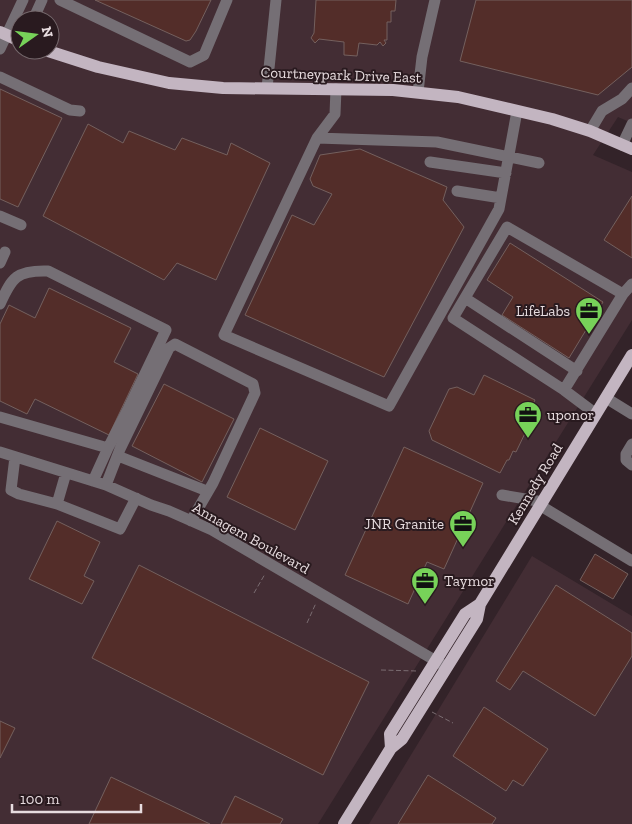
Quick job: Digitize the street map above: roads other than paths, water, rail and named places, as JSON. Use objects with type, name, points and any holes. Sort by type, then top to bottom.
[{"type":"main road","name":"Courtneypark Drive East","points":[[60,55],[98,67],[170,83],[223,88],[418,92],[458,97],[552,119],[590,131],[627,147]]},
{"type":"main road","name":"Kennedy Road","points":[[391,748],[390,734],[428,674],[441,664],[477,619],[480,604],[632,355]]},
{"type":"main road","name":"Kennedy Road","points":[[344,824],[391,748],[402,739],[422,706],[441,664]]},
{"type":"street","points":[[0,49],[3,33],[23,0]]},
{"type":"street","points":[[60,0],[190,62],[204,55],[227,0]]},
{"type":"street","points":[[267,88],[276,0]]},
{"type":"street","points":[[418,92],[422,58],[435,0]]},
{"type":"street","points":[[0,77],[70,110],[80,111]]},
{"type":"street","points":[[590,131],[602,111],[622,99],[632,88]]},
{"type":"street","points":[[336,89],[335,114],[317,138],[224,335],[389,406],[499,209],[517,111]]},
{"type":"street","points":[[627,147],[632,124]]},
{"type":"street","points":[[317,138],[436,142],[539,163]]},
{"type":"street","points":[[430,162],[506,173]]},
{"type":"street","points":[[457,191],[501,198]]},
{"type":"street","points":[[0,216],[22,225]]},
{"type":"street","points":[[596,414],[564,390],[453,318],[507,227],[623,294]]},
{"type":"street","points":[[0,263],[5,252]]},
{"type":"street","points":[[0,304],[8,286],[17,277],[30,271],[48,271],[166,330],[93,481]]},
{"type":"street","points":[[564,390],[623,294],[632,284]]},
{"type":"street","points":[[465,298],[577,371]]},
{"type":"street","points":[[106,485],[120,449],[169,348],[175,344],[253,384],[255,388],[255,393],[213,483],[191,521]]},
{"type":"street","points":[[606,398],[632,414]]},
{"type":"street","points":[[0,417],[108,448]]},
{"type":"street","points":[[632,444],[626,454],[626,460],[632,465]]},
{"type":"street","name":"Annagem Boulevard","points":[[0,452],[106,485],[212,530],[441,664]]},
{"type":"street","points":[[118,456],[207,491]]},
{"type":"street","points":[[15,457],[11,490],[57,504],[120,529],[136,498]]},
{"type":"street","points":[[57,504],[66,473]]},
{"type":"street","points":[[502,494],[542,504],[632,560]]},
{"type":"place","name":"LifeLabs","points":[[589,335]]},
{"type":"place","name":"uponor","points":[[528,439]]},
{"type":"place","name":"JNR Granite","points":[[463,548]]},
{"type":"place","name":"Taymor","points":[[425,605]]}]
